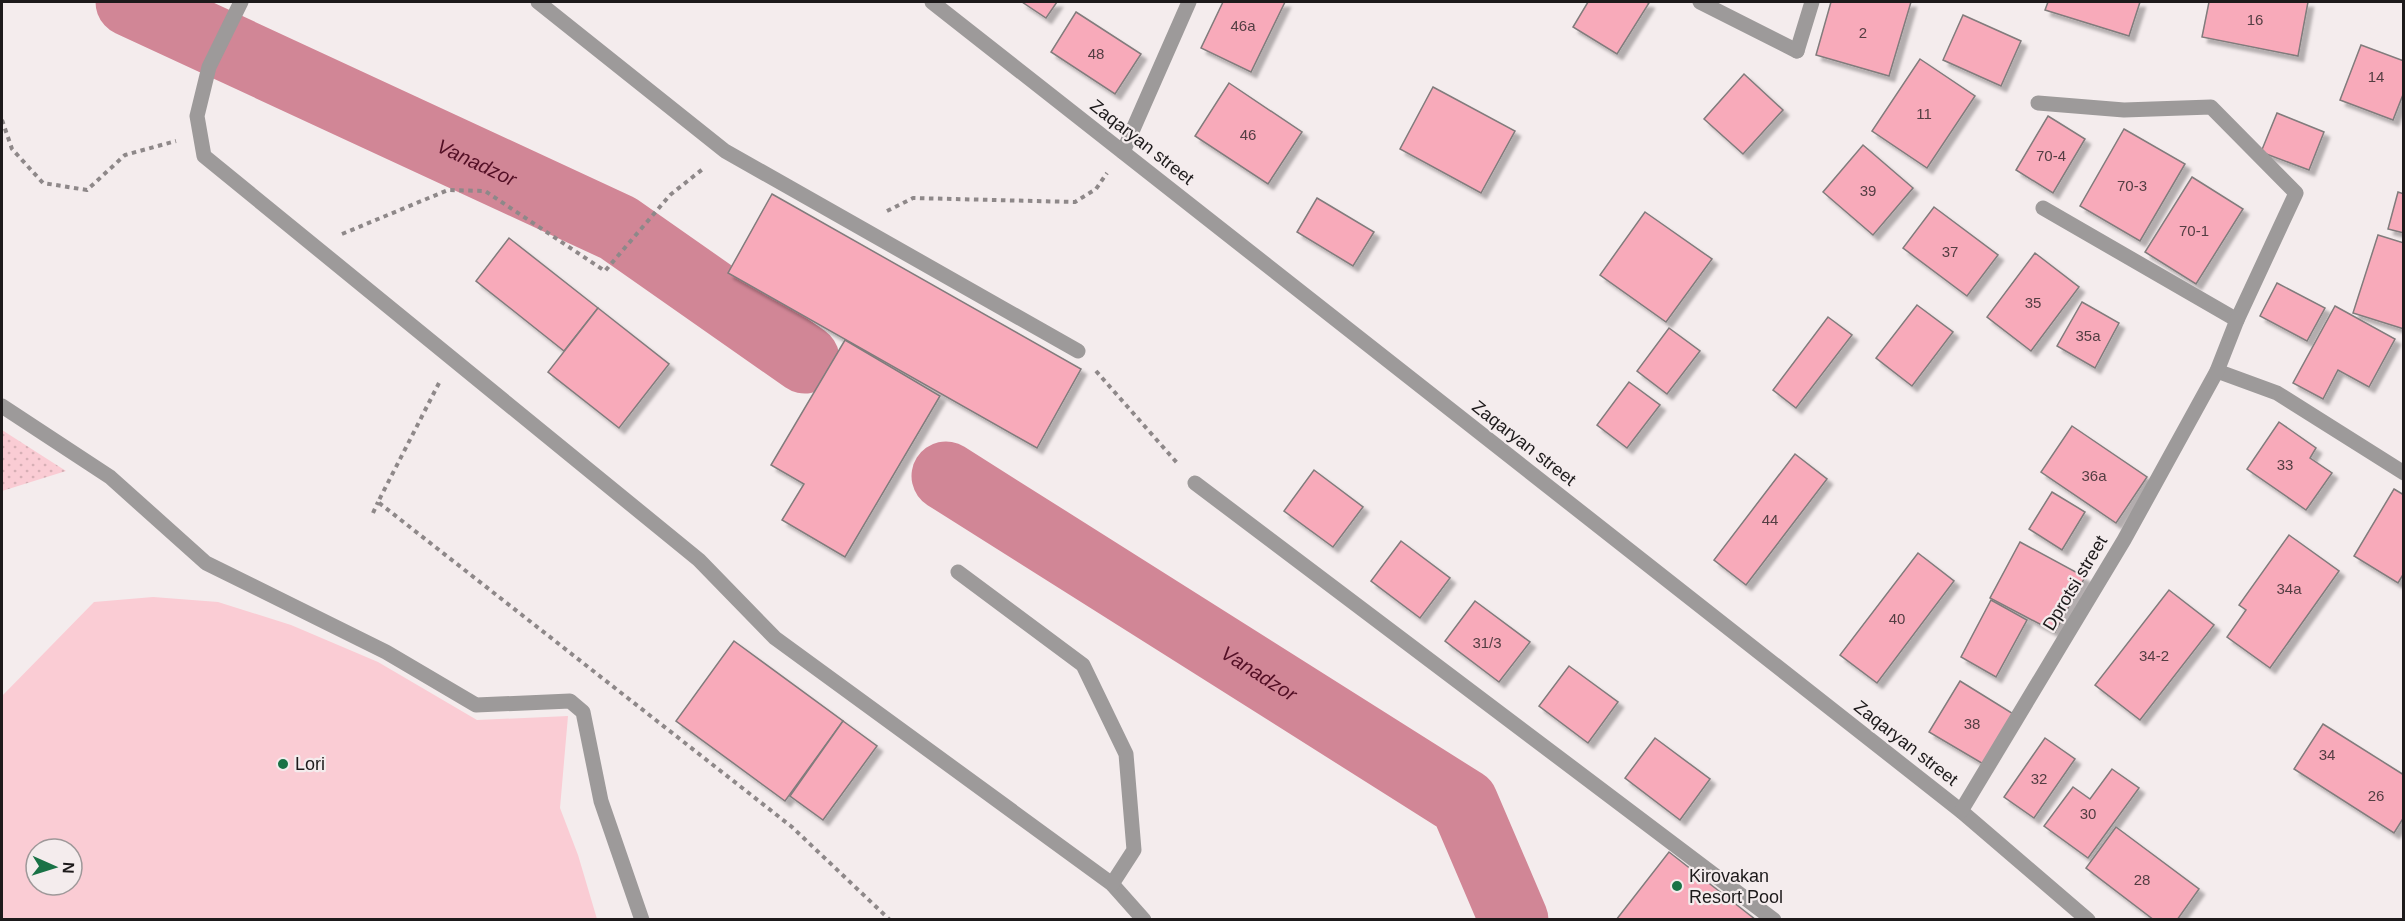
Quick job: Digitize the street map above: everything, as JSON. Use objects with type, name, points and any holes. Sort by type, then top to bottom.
[{"type":"street","points":[[241,2],[209,67],[197,116],[204,156],[699,560],[775,638],[1112,884],[1144,920]]},
{"type":"street","points":[[538,2],[725,151],[1078,351]]},
{"type":"street","name":"Zaqaryan street","points":[[932,2],[1961,811],[2088,920]]},
{"type":"street","points":[[1123,152],[1189,2]]},
{"type":"street","points":[[1700,2],[1797,51],[1812,2]]},
{"type":"street","name":"Dprotsi street","points":[[1961,811],[2124,540],[2217,371],[2237,320],[2296,193],[2211,107],[2124,110],[2038,103]]},
{"type":"street","points":[[2043,208],[2237,320]]},
{"type":"street","points":[[2217,371],[2277,393],[2403,473]]},
{"type":"street","points":[[2,406],[110,477],[206,564],[386,652],[476,705],[570,701],[583,712],[601,801],[642,920]]},
{"type":"street","points":[[1195,483],[1774,920]]},
{"type":"street","points":[[958,572],[1083,665],[1126,754],[1134,850],[1112,884]]},
{"type":"path","points":[[2,120],[12,149],[43,183],[87,190],[125,155],[200,135]]},
{"type":"path","points":[[314,246],[448,190],[485,191],[605,271],[663,203],[725,151]]},
{"type":"path","points":[[857,226],[913,198],[1075,202],[1095,189],[1123,152]]},
{"type":"path","points":[[1078,351],[1195,483]]},
{"type":"path","points":[[373,513],[452,358]]},
{"type":"path","points":[[378,502],[792,827],[890,920]]},
{"type":"shaded area","points":[[2,430],[66,471],[2,491]]},
{"type":"shaded area","name":"Lori","points":[[153,597],[218,602],[291,625],[378,662],[477,720],[568,716],[560,808],[578,855],[597,919],[2,919],[2,696],[94,602]]},
{"type":"building","points":[[1022,2],[1057,2],[1046,18]]},
{"type":"building","points":[[1223,2],[1285,2],[1251,72],[1201,48]]},
{"type":"building","points":[[1588,2],[1649,3],[1617,54],[1573,27]]},
{"type":"building","points":[[1831,2],[1911,2],[1889,76],[1816,55]]},
{"type":"building","points":[[2048,2],[2140,2],[2129,36],[2045,10]]},
{"type":"building","points":[[2209,2],[2308,2],[2298,56],[2202,37]]},
{"type":"building","points":[[1076,12],[1141,54],[1115,94],[1051,52]]},
{"type":"building","points":[[1963,15],[2021,41],[2001,86],[1943,60]]},
{"type":"building","points":[[2361,45],[2404,61],[2404,92],[2393,120],[2340,100]]},
{"type":"building","points":[[1920,59],[1975,96],[1927,168],[1872,131]]},
{"type":"building","points":[[1744,74],[1783,110],[1743,154],[1704,119]]},
{"type":"building","points":[[1229,83],[1302,132],[1268,184],[1195,136]]},
{"type":"building","points":[[1433,87],[1515,131],[1481,193],[1400,149]]},
{"type":"building","points":[[2277,113],[2324,132],[2309,170],[2261,152]]},
{"type":"building","points":[[2048,116],[2085,139],[2053,193],[2016,170]]},
{"type":"building","points":[[2124,129],[2185,164],[2140,241],[2080,206]]},
{"type":"building","points":[[1863,145],[1913,188],[1873,235],[1823,192]]},
{"type":"building","points":[[2192,177],[2243,209],[2196,284],[2145,252]]},
{"type":"building","points":[[2398,192],[2404,194],[2404,233],[2388,229]]},
{"type":"building","points":[[772,194],[1081,369],[1037,448],[728,273]]},
{"type":"building","points":[[1317,198],[1374,232],[1353,266],[1297,232]]},
{"type":"building","points":[[1934,207],[1998,255],[1967,296],[1903,248]]},
{"type":"building","points":[[1645,212],[1712,259],[1666,322],[1600,275]]},
{"type":"building","points":[[2378,235],[2404,243],[2404,329],[2353,313]]},
{"type":"building","points":[[509,238],[598,308],[564,351],[476,281]]},
{"type":"building","points":[[2035,253],[2079,287],[2031,351],[1987,317]]},
{"type":"building","points":[[2277,283],[2325,308],[2307,341],[2260,316]]},
{"type":"building","points":[[2082,302],[2119,323],[2095,368],[2057,346]]},
{"type":"building","points":[[1917,305],[1953,332],[1912,386],[1876,358]]},
{"type":"building","points":[[2335,306],[2395,339],[2369,387],[2338,370],[2323,399],[2293,383]]},
{"type":"building","points":[[598,308],[669,364],[619,428],[548,372]]},
{"type":"building","points":[[1828,317],[1852,335],[1796,408],[1773,390]]},
{"type":"building","points":[[1669,328],[1700,351],[1667,394],[1637,371]]},
{"type":"building","points":[[845,340],[940,396],[845,557],[782,520],[804,484],[771,465]]},
{"type":"building","points":[[1629,382],[1660,405],[1627,448],[1597,425]]},
{"type":"building","points":[[2279,422],[2316,448],[2310,458],[2332,473],[2306,510],[2247,469]]},
{"type":"building","points":[[2072,426],[2147,477],[2116,523],[2041,472]]},
{"type":"building","points":[[1795,454],[1827,479],[1746,585],[1714,560]]},
{"type":"building","points":[[1314,470],[1363,507],[1333,547],[1284,511]]},
{"type":"building","points":[[2394,489],[2404,495],[2404,573],[2398,583],[2354,556]]},
{"type":"building","points":[[2052,492],[2085,512],[2062,550],[2029,529]]},
{"type":"building","points":[[2289,535],[2339,571],[2270,668],[2227,637],[2246,610],[2239,605]]},
{"type":"building","points":[[1401,541],[1450,578],[1420,618],[1371,581]]},
{"type":"building","points":[[2020,542],[2085,577],[2055,632],[1990,598]]},
{"type":"building","points":[[1918,553],[1954,581],[1877,683],[1840,655]]},
{"type":"building","points":[[2169,590],[2214,625],[2140,720],[2095,685]]},
{"type":"building","points":[[1991,600],[2027,620],[1996,677],[1961,657]]},
{"type":"building","points":[[1475,601],[1530,642],[1499,682],[1445,641]]},
{"type":"building","points":[[734,641],[843,721],[785,801],[676,721]]},
{"type":"building","points":[[1569,666],[1618,702],[1588,743],[1539,706]]},
{"type":"building","points":[[1960,681],[2015,715],[1985,765],[1929,732]]},
{"type":"building","points":[[843,721],[877,746],[823,820],[790,796]]},
{"type":"building","points":[[2323,724],[2404,775],[2404,817],[2394,833],[2294,769]]},
{"type":"building","points":[[1655,738],[1710,779],[1680,820],[1625,778]]},
{"type":"building","points":[[2045,738],[2075,759],[2034,818],[2004,797]]},
{"type":"building","points":[[2112,769],[2139,788],[2088,858],[2044,826],[2073,787],[2090,799]]},
{"type":"building","points":[[2116,827],[2199,889],[2177,920],[2154,920],[2086,868]]},
{"type":"building","name":"Kirovakan Resort Pool","points":[[1669,852],[1756,920],[1616,920]]},
{"type":"waterway","name":"Vanadzor","points":[[130,2],[618,228],[805,359]]},
{"type":"waterway","name":"Vanadzor","points":[[946,476],[1464,803],[1514,920]]},
{"type":"place","name":"Lori","points":[[283,764]]},
{"type":"place","name":"Kirovakan Resort Pool","points":[[1677,886]]}]
